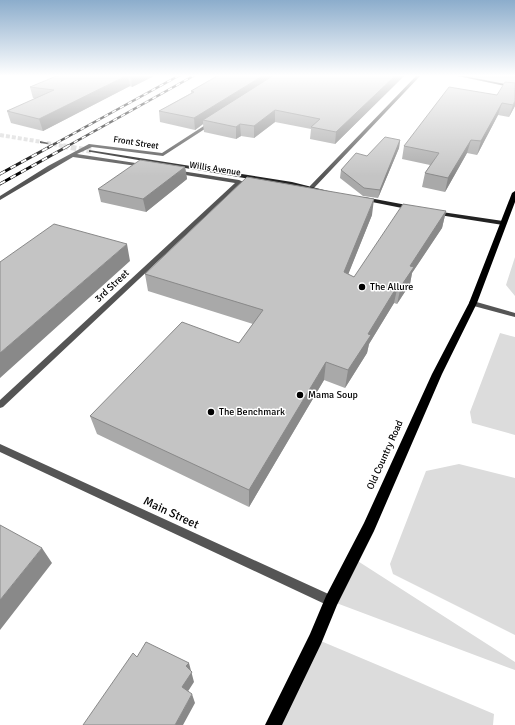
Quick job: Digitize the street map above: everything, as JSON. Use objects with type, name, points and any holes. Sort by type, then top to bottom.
[{"type":"main road","name":"Willis Avenue","points":[[91,151],[312,187],[341,195]]},
{"type":"main road","name":"Old Country Road","points":[[273,725],[316,639],[331,601],[369,527],[437,374],[473,303],[515,194]]},
{"type":"main road","points":[[355,198],[503,223]]},
{"type":"street","points":[[312,187],[387,109]]},
{"type":"street","name":"Front Street","points":[[0,198],[85,147],[94,144],[163,155],[216,120]]},
{"type":"street","points":[[72,155],[146,167]]},
{"type":"street","name":"Willis Avenue","points":[[169,170],[243,183]]},
{"type":"street","name":"3rd Street","points":[[0,405],[243,183]]},
{"type":"street","name":"Willis Avenue","points":[[292,191],[341,195]]},
{"type":"street","points":[[473,303],[515,315]]},
{"type":"street","name":"Main Street","points":[[0,448],[331,601]]},
{"type":"shaded area","points":[[515,257],[515,296],[506,285]]},
{"type":"shaded area","points":[[500,333],[515,337],[515,435],[472,423],[470,412]]},
{"type":"shaded area","points":[[459,464],[515,478],[515,635],[393,574],[390,564],[426,471]]},
{"type":"shaded area","points":[[353,558],[515,662],[515,670],[331,601]]},
{"type":"shaded area","points":[[316,639],[494,714],[493,725],[273,725]]},
{"type":"building","points":[[12,109],[60,109],[39,119],[7,111]]},
{"type":"building","points":[[163,109],[209,109],[194,118],[159,111]]},
{"type":"building","points":[[221,109],[360,109],[336,132],[311,127],[320,119],[275,110],[254,126],[240,124],[236,127],[203,120]]},
{"type":"building","points":[[432,109],[499,109],[481,141],[471,140],[448,178],[425,173],[439,153],[404,146]]},
{"type":"building","points":[[385,137],[400,140],[380,190],[364,188],[341,170],[356,153],[367,156]]},
{"type":"building","points":[[140,160],[185,167],[143,199],[98,189]]},
{"type":"building","points":[[247,177],[374,199],[344,272],[354,277],[403,204],[446,211],[410,266],[414,267],[401,286],[398,285],[368,334],[371,335],[348,370],[326,362],[249,490],[90,416],[182,322],[239,343],[263,310],[145,274]]},
{"type":"building","points":[[54,224],[127,244],[0,353],[0,262]]},
{"type":"building","points":[[0,525],[42,548],[0,600]]},
{"type":"building","points":[[146,642],[189,663],[186,666],[192,672],[182,687],[192,694],[175,725],[83,725],[133,653],[137,657]]},
{"type":"tunnel","points":[[0,135],[42,142]]},
{"type":"tunnel","points":[[47,143],[68,147]]},
{"type":"tunnel","points":[[63,146],[91,151]]},
{"type":"railway","points":[[49,147],[118,109]]},
{"type":"railway","points":[[66,147],[134,109]]},
{"type":"railway","points":[[0,174],[51,146]]},
{"type":"railway","points":[[0,184],[68,146]]},
{"type":"place","name":"The Allure","points":[[362,287]]},
{"type":"place","name":"Mama Soup","points":[[300,395]]},
{"type":"place","name":"The Benchmark","points":[[211,412]]}]
